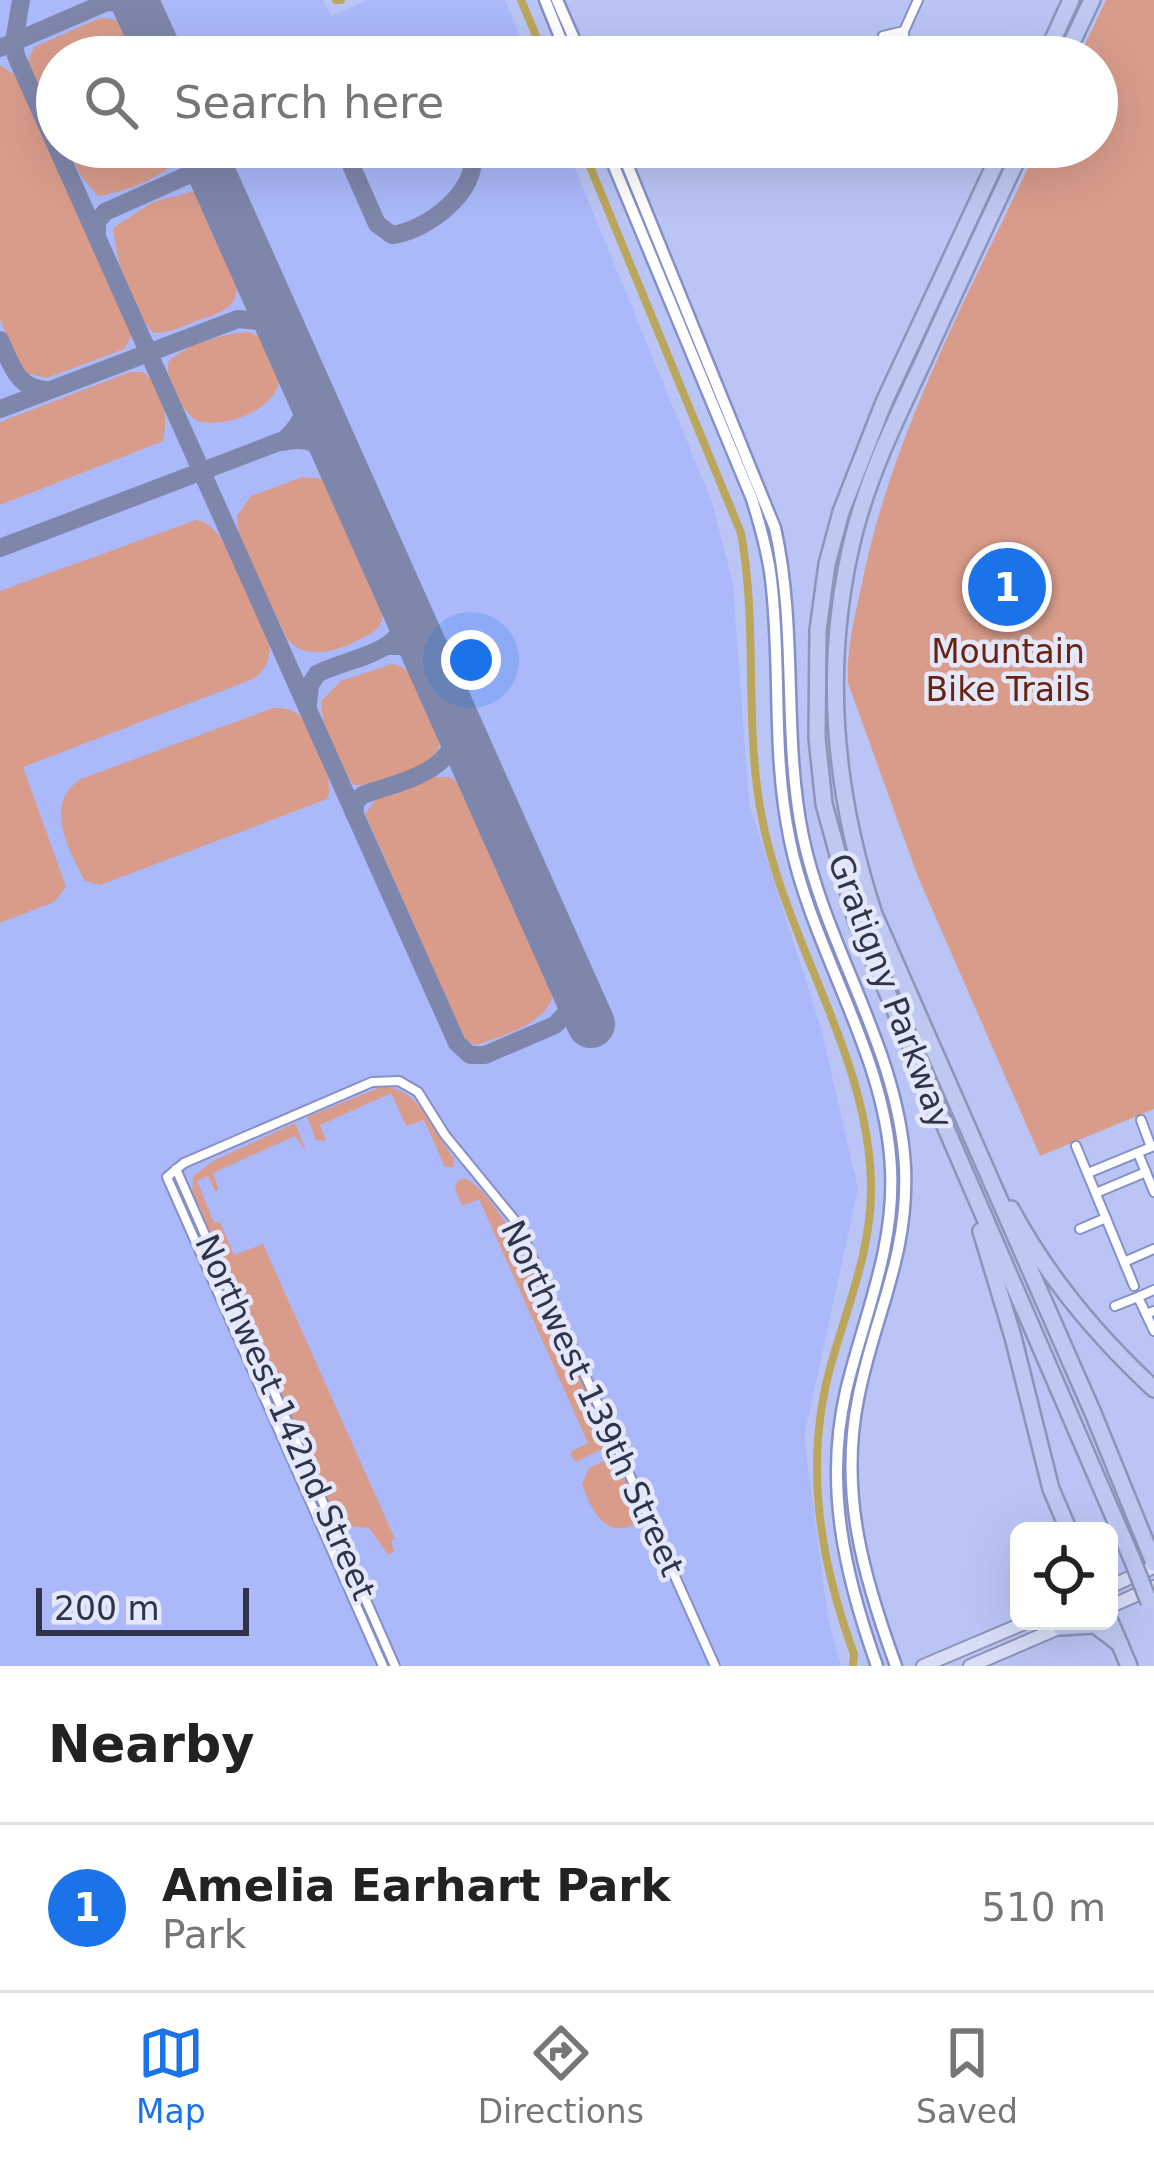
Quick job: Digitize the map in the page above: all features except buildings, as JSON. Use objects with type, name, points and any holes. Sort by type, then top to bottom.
[{"type":"highway","points":[[1055,36],[1071,0]]},
{"type":"highway","points":[[1075,36],[1092,0]]},
{"type":"highway","name":"Gratigny Parkway","points":[[993,168],[858,460],[827,564],[816,679],[822,782],[837,860],[856,920],[1152,1601]]},
{"type":"highway","name":"Gratigny Parkway","points":[[1013,168],[870,481],[849,558],[835,656],[840,782],[855,855],[874,914],[1153,1556]]},
{"type":"highway","points":[[972,1136],[1053,1277],[1086,1321],[1154,1389]]},
{"type":"highway","points":[[962,1171],[1013,1337],[1051,1489],[1065,1522]]},
{"type":"highway","points":[[1102,1630],[1120,1644]]},
{"type":"highway","points":[[1114,1630],[1129,1666]]},
{"type":"main road","points":[[545,0],[560,36]]},
{"type":"main road","points":[[557,0],[573,36]]},
{"type":"main road","points":[[616,168],[775,529],[785,578],[790,756],[803,838],[830,930],[885,1064],[901,1129],[905,1174],[901,1244],[859,1394],[850,1475],[857,1546],[896,1666]]},
{"type":"main road","points":[[628,168],[761,531],[771,578],[777,755],[790,842],[817,934],[874,1075],[889,1143],[887,1244],[846,1391],[836,1482],[847,1574],[877,1666]]},
{"type":"main road","points":[[1118,1580],[1153,1556]]},
{"type":"main road","points":[[1118,1605],[1152,1601]]},
{"type":"main road","points":[[923,1666],[1010,1629]]},
{"type":"main road","points":[[970,1666],[1053,1630]]},
{"type":"street","points":[[905,36],[918,0]]},
{"type":"street","points":[[883,36],[906,27]]},
{"type":"street","name":"Northwest 139th Street","points":[[176,1169],[372,1082],[409,1085],[517,1223],[715,1666]]},
{"type":"street","points":[[1088,1173],[1153,1147],[1141,1120]]},
{"type":"street","points":[[1076,1146],[1136,1292],[1150,1312],[1154,1331]]},
{"type":"street","points":[[1138,1153],[1154,1192]]},
{"type":"street","name":"Northwest 142nd Street","points":[[383,1666],[167,1177],[176,1169],[395,1666]]},
{"type":"street","points":[[1096,1193],[1146,1172]]},
{"type":"street","points":[[1080,1229],[1106,1218]]},
{"type":"street","points":[[1124,1262],[1154,1249]]},
{"type":"street","points":[[1115,1306],[1136,1292],[1154,1290]]},
{"type":"shaded area","points":[[0,0],[323,0],[331,16],[368,0],[505,0],[520,36],[36,36],[36,168],[575,168],[712,502],[733,584],[749,804],[821,1028],[858,1189],[804,1437],[828,1618],[841,1666],[0,1666]]},
{"type":"green space","name":"Mountain Bike Trails","points":[[1106,0],[1154,0],[1154,1109],[1040,1156],[918,877],[848,683],[848,658],[862,583],[893,470],[937,360],[1028,168],[1118,168],[1118,36],[1089,36]]},
{"type":"green space","points":[[100,18],[122,24],[132,36],[59,36]]},
{"type":"green space","points":[[36,46],[36,79],[28,61]]},
{"type":"green space","points":[[0,65],[18,77],[36,118],[36,168],[58,168],[132,335],[124,349],[47,378],[24,373],[0,320]]},
{"type":"green space","points":[[77,168],[168,168],[145,182],[98,196]]},
{"type":"green space","points":[[199,190],[228,246],[236,293],[221,312],[154,333],[131,298],[113,228],[153,202]]},
{"type":"green space","points":[[248,332],[265,341],[276,357],[277,388],[257,410],[242,417],[197,421],[175,395],[168,362],[205,341]]},
{"type":"green space","points":[[130,372],[143,372],[160,395],[165,413],[163,441],[0,505],[0,422]]},
{"type":"green space","points":[[302,477],[322,479],[334,488],[385,605],[375,631],[330,651],[307,651],[287,639],[239,536],[237,516],[251,496]]},
{"type":"green space","points":[[196,520],[219,536],[239,569],[268,638],[265,666],[253,679],[23,767],[66,887],[54,902],[0,923],[0,591]]},
{"type":"green space","points":[[392,664],[424,688],[438,716],[439,744],[420,766],[354,785],[330,745],[322,700],[341,681]]},
{"type":"green space","points":[[273,708],[295,712],[306,724],[326,770],[327,799],[100,885],[85,881],[62,827],[63,800],[70,789],[81,779]]},
{"type":"green space","points":[[434,777],[450,777],[471,793],[555,986],[537,1018],[476,1045],[461,1031],[365,814],[377,798]]},
{"type":"green space","points":[[381,1087],[395,1089],[416,1102],[454,1158],[453,1167],[445,1167],[424,1120],[406,1126],[391,1093],[320,1125],[326,1141],[316,1140],[307,1117]]},
{"type":"green space","points":[[295,1123],[306,1151],[295,1136],[213,1173],[219,1190],[215,1191],[208,1176],[197,1181],[234,1255],[263,1244],[395,1539],[391,1541],[394,1551],[388,1555],[369,1528],[338,1525],[192,1196],[193,1176],[213,1161]]},
{"type":"green space","points":[[464,1178],[483,1193],[525,1256],[607,1440],[602,1449],[575,1462],[570,1452],[588,1443],[479,1199],[462,1206],[455,1189]]},
{"type":"green space","points":[[606,1460],[619,1471],[634,1497],[637,1523],[626,1528],[601,1520],[582,1484],[589,1468]]},
{"type":"waterway","points":[[336,0],[341,0]]},
{"type":"waterway","points":[[521,0],[536,36]]},
{"type":"waterway","points":[[591,168],[741,533],[761,813],[788,907],[841,1043],[867,1136],[868,1230],[823,1398],[817,1472],[824,1545],[854,1654],[853,1666]]},
{"type":"taxiway","points":[[21,0],[16,56],[36,101]]},
{"type":"taxiway","points":[[0,48],[107,2],[124,3],[140,13]]},
{"type":"taxiway","points":[[66,168],[457,1043],[470,1055],[485,1055],[555,1025],[580,998]]},
{"type":"taxiway","points":[[97,236],[97,222],[105,212],[204,168]]},
{"type":"taxiway","points":[[352,168],[377,224],[392,235],[420,226],[448,207],[472,168]]},
{"type":"taxiway","points":[[0,409],[238,319],[271,322],[284,336]]},
{"type":"taxiway","points":[[0,340],[22,380],[47,390]]},
{"type":"taxiway","points":[[0,548],[284,440],[304,410],[301,375]]},
{"type":"taxiway","points":[[282,442],[317,444],[343,468]]},
{"type":"taxiway","points":[[308,704],[317,674],[376,652],[399,634],[404,606]]},
{"type":"taxiway","points":[[387,646],[410,646],[430,664]]},
{"type":"taxiway","points":[[354,813],[363,795],[437,764],[448,754],[457,724]]},
{"type":"runway","points":[[134,0],[150,36]]},
{"type":"runway","points":[[209,168],[591,1024]]},
{"type":"place","name":"Amelia Earhart Park","points":[[1007,587]]}]
